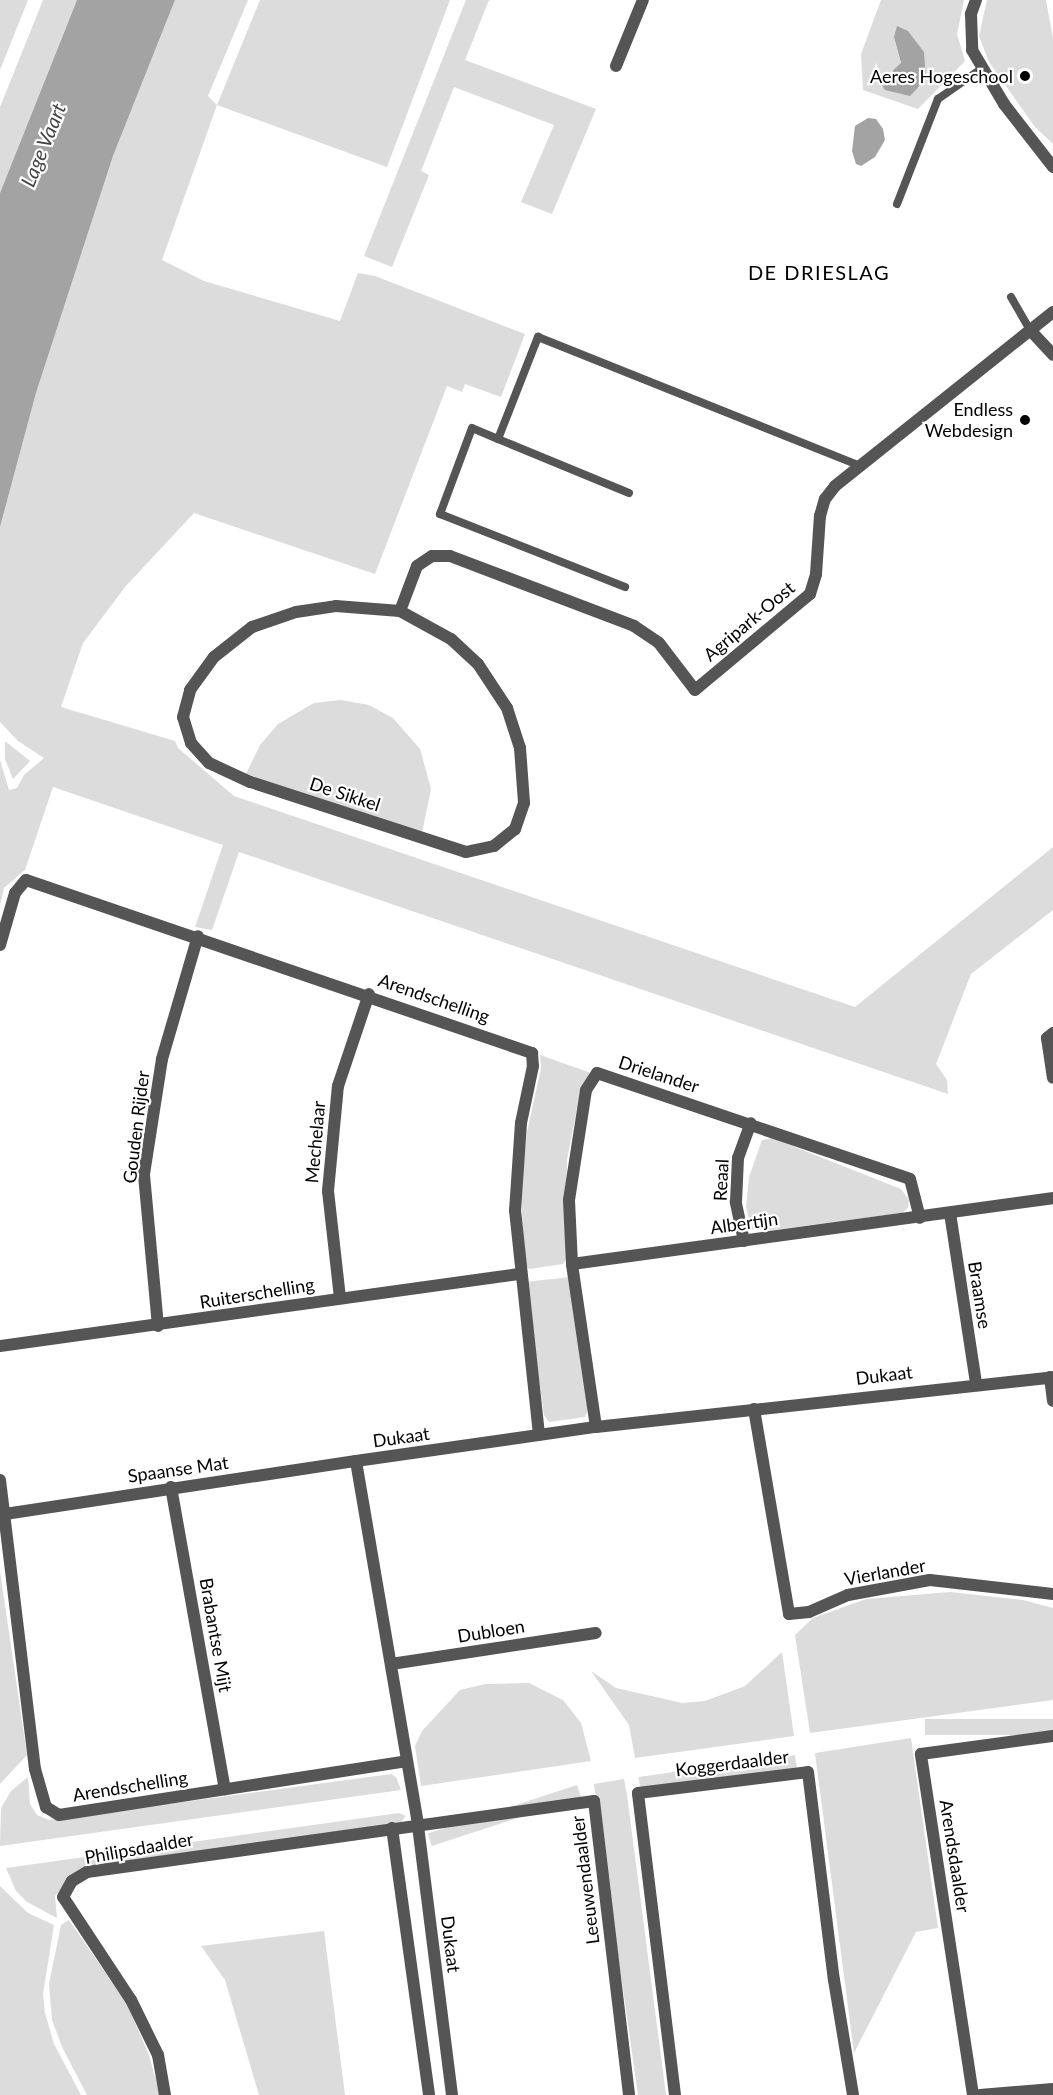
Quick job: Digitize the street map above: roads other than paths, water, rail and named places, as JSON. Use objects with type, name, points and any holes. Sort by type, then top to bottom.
[{"type":"street","points":[[616,66],[643,0]]},
{"type":"street","points":[[976,0],[971,14],[972,50],[981,69],[1053,167]]},
{"type":"street","name":"Agripark-Oost","points":[[400,611],[417,566],[432,556],[450,556],[634,626],[659,644],[696,690],[810,594],[825,499],[860,466],[1053,312]]},
{"type":"street","points":[[1030,330],[1053,355]]},
{"type":"street","name":"De Sikkel","points":[[336,606],[400,611],[452,639],[478,664],[507,708],[520,748],[524,802],[515,829],[495,846],[466,852],[250,782],[209,763],[191,743],[183,717],[190,690],[214,657],[252,627],[296,612],[336,606]]},
{"type":"street","name":"Arendschelling","points":[[0,945],[15,893],[26,880],[369,994],[532,1053],[533,1066],[516,1163],[519,1274],[539,1435]]},
{"type":"street","name":"Gouden Rijder","points":[[158,1326],[144,1174],[162,1059],[198,936]]},
{"type":"street","name":"Mechelaar","points":[[340,1298],[328,1191],[338,1086],[369,994]]},
{"type":"street","points":[[1053,1033],[1047,1038],[1053,1078]]},
{"type":"street","name":"Drielander","points":[[596,1427],[572,1264],[569,1200],[576,1136],[586,1090],[597,1073],[751,1122],[910,1179],[920,1218]]},
{"type":"street","name":"Reaal","points":[[744,1241],[736,1202],[738,1158],[751,1122]]},
{"type":"street","points":[[920,1218],[1053,1198]]},
{"type":"street","name":"Braamse","points":[[950,1213],[975,1383]]},
{"type":"street","name":"Albertijn","points":[[572,1264],[920,1218]]},
{"type":"street","name":"Ruiterschelling","points":[[0,1346],[158,1326],[519,1274]]},
{"type":"street","points":[[1051,1377],[1053,1401]]},
{"type":"street","name":"Dukaat","points":[[452,2095],[418,1824],[356,1461],[596,1427],[975,1383],[1051,1377]]},
{"type":"street","name":"Vierlander","points":[[754,1409],[789,1614],[809,1612],[848,1595],[930,1580],[1053,1594]]},
{"type":"street","name":"Spaanse Mat","points":[[5,1514],[356,1461]]},
{"type":"street","name":"Arendschelling","points":[[0,1480],[34,1769],[45,1807],[59,1815],[407,1761]]},
{"type":"street","name":"Brabantse Mijt","points":[[171,1488],[225,1790]]},
{"type":"street","name":"Dubloen","points":[[391,1664],[596,1633]]},
{"type":"street","name":"Arendsdaalder","points":[[974,2095],[921,1754],[1053,1736]]},
{"type":"street","name":"Koggerdaalder","points":[[675,2095],[638,1793],[808,1772],[834,1980],[853,2095]]},
{"type":"street","name":"Leeuwendaalder","points":[[418,1824],[594,1801],[629,2095]]},
{"type":"street","name":"Philipsdaalder","points":[[165,2095],[158,2055],[131,2000],[63,1897],[72,1881],[87,1872],[418,1824]]},
{"type":"street","points":[[392,1828],[429,2095]]},
{"type":"street","points":[[980,2095],[1053,2090]]},
{"type":"lane","points":[[897,204],[938,99],[981,69]]},
{"type":"lane","points":[[1011,297],[1030,330]]},
{"type":"lane","points":[[498,439],[538,337],[860,466]]},
{"type":"lane","points":[[626,587],[440,514],[472,429],[630,493]]},
{"type":"water","name":"Lage Vaart","points":[[77,0],[175,0],[113,156],[36,393],[0,527],[0,193]]},
{"type":"water","points":[[897,26],[908,31],[924,52],[926,79],[910,96],[885,90],[880,82],[901,63],[894,37]]},
{"type":"water","points":[[868,118],[876,119],[883,129],[885,140],[875,157],[861,166],[856,164],[852,151],[855,126]]},
{"type":"place","name":"Aeres Hogeschool","points":[[1025,76]]},
{"type":"place","name":"Endless Webdesign","points":[[1025,420]]},
{"type":"district","name":"DE DRIESLAG","points":[[819,272]]}]
